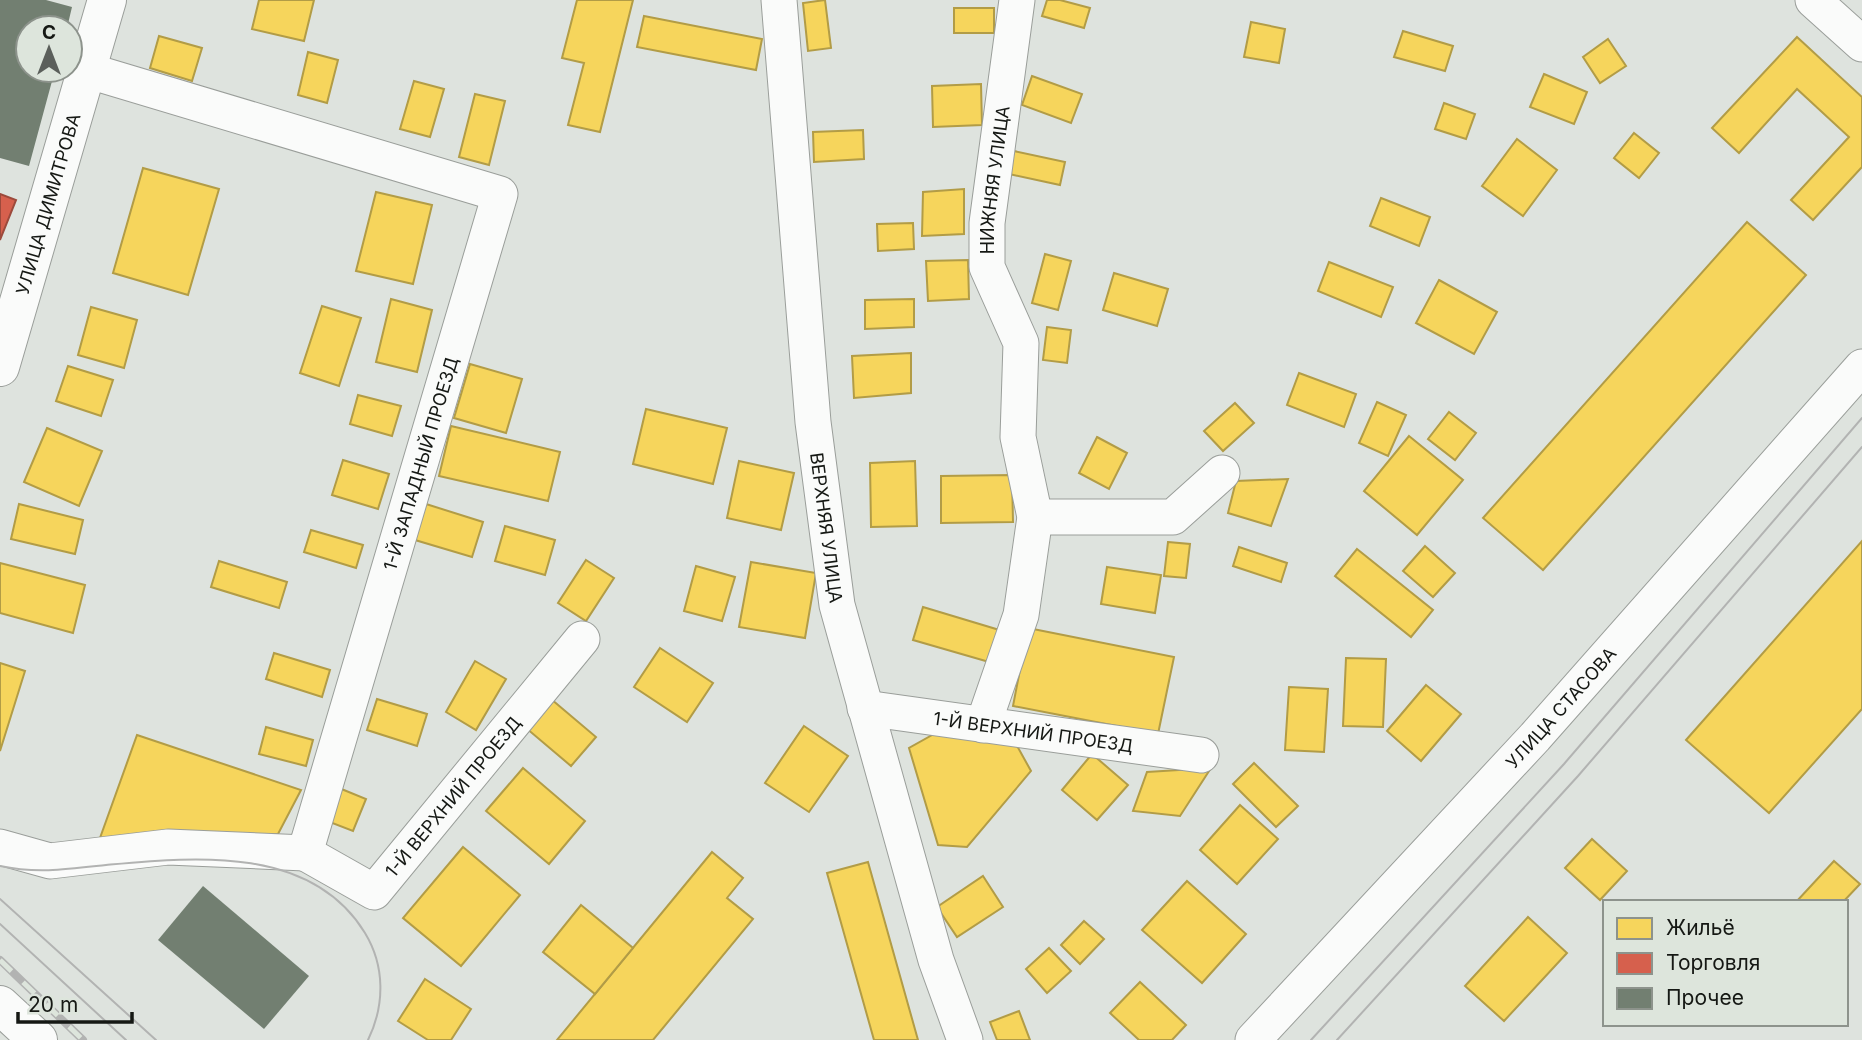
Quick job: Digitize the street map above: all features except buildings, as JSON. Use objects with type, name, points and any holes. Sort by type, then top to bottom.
[{"type":"street","name":"УЛИЦА ДИМИТРОВА","points":[[0,366],[107,0]]},
{"type":"street","name":"ВЕРХНЯЯ УЛИЦА","points":[[779,0],[815,435],[837,605],[936,960],[965,1040]]},
{"type":"street","name":"НИЖНЯЯ УЛИЦА","points":[[983,724],[1021,615],[1035,517],[1018,437],[1021,343],[987,267],[987,223],[1017,0]]},
{"type":"street","points":[[1813,0],[1862,44]]},
{"type":"street","name":"1-Й ЗАПАДНЫЙ ПРОЕЗД","points":[[86,70],[500,194],[305,853]]},
{"type":"street","name":"УЛИЦА СТАСОВА","points":[[1253,1040],[1535,737],[1862,367]]},
{"type":"street","points":[[1035,517],[1173,517],[1222,473]]},
{"type":"street","name":"1-Й ВЕРХНИЙ ПРОЕЗД","points":[[305,853],[374,891],[582,639]]},
{"type":"street","name":"1-Й ВЕРХНИЙ ПРОЕЗД","points":[[864,708],[1201,755]]},
{"type":"street","points":[[0,847],[50,861],[167,847],[305,853]]},
{"type":"street","points":[[0,1005],[38,1040]]},
{"type":"tram line","points":[[1311,1040],[1564,764],[1862,418]]},
{"type":"tram line","points":[[1337,1040],[1578,776],[1862,447]]},
{"type":"tram line","points":[[0,866],[53,870],[140,862],[213,860],[249,863],[283,871],[314,884],[342,904],[372,946],[379,972],[380,999],[374,1027],[368,1040]]},
{"type":"tram line","points":[[0,899],[156,1040]]},
{"type":"tram line","points":[[0,924],[126,1040]]},
{"type":"railway","points":[[0,960],[83,1040]]}]
